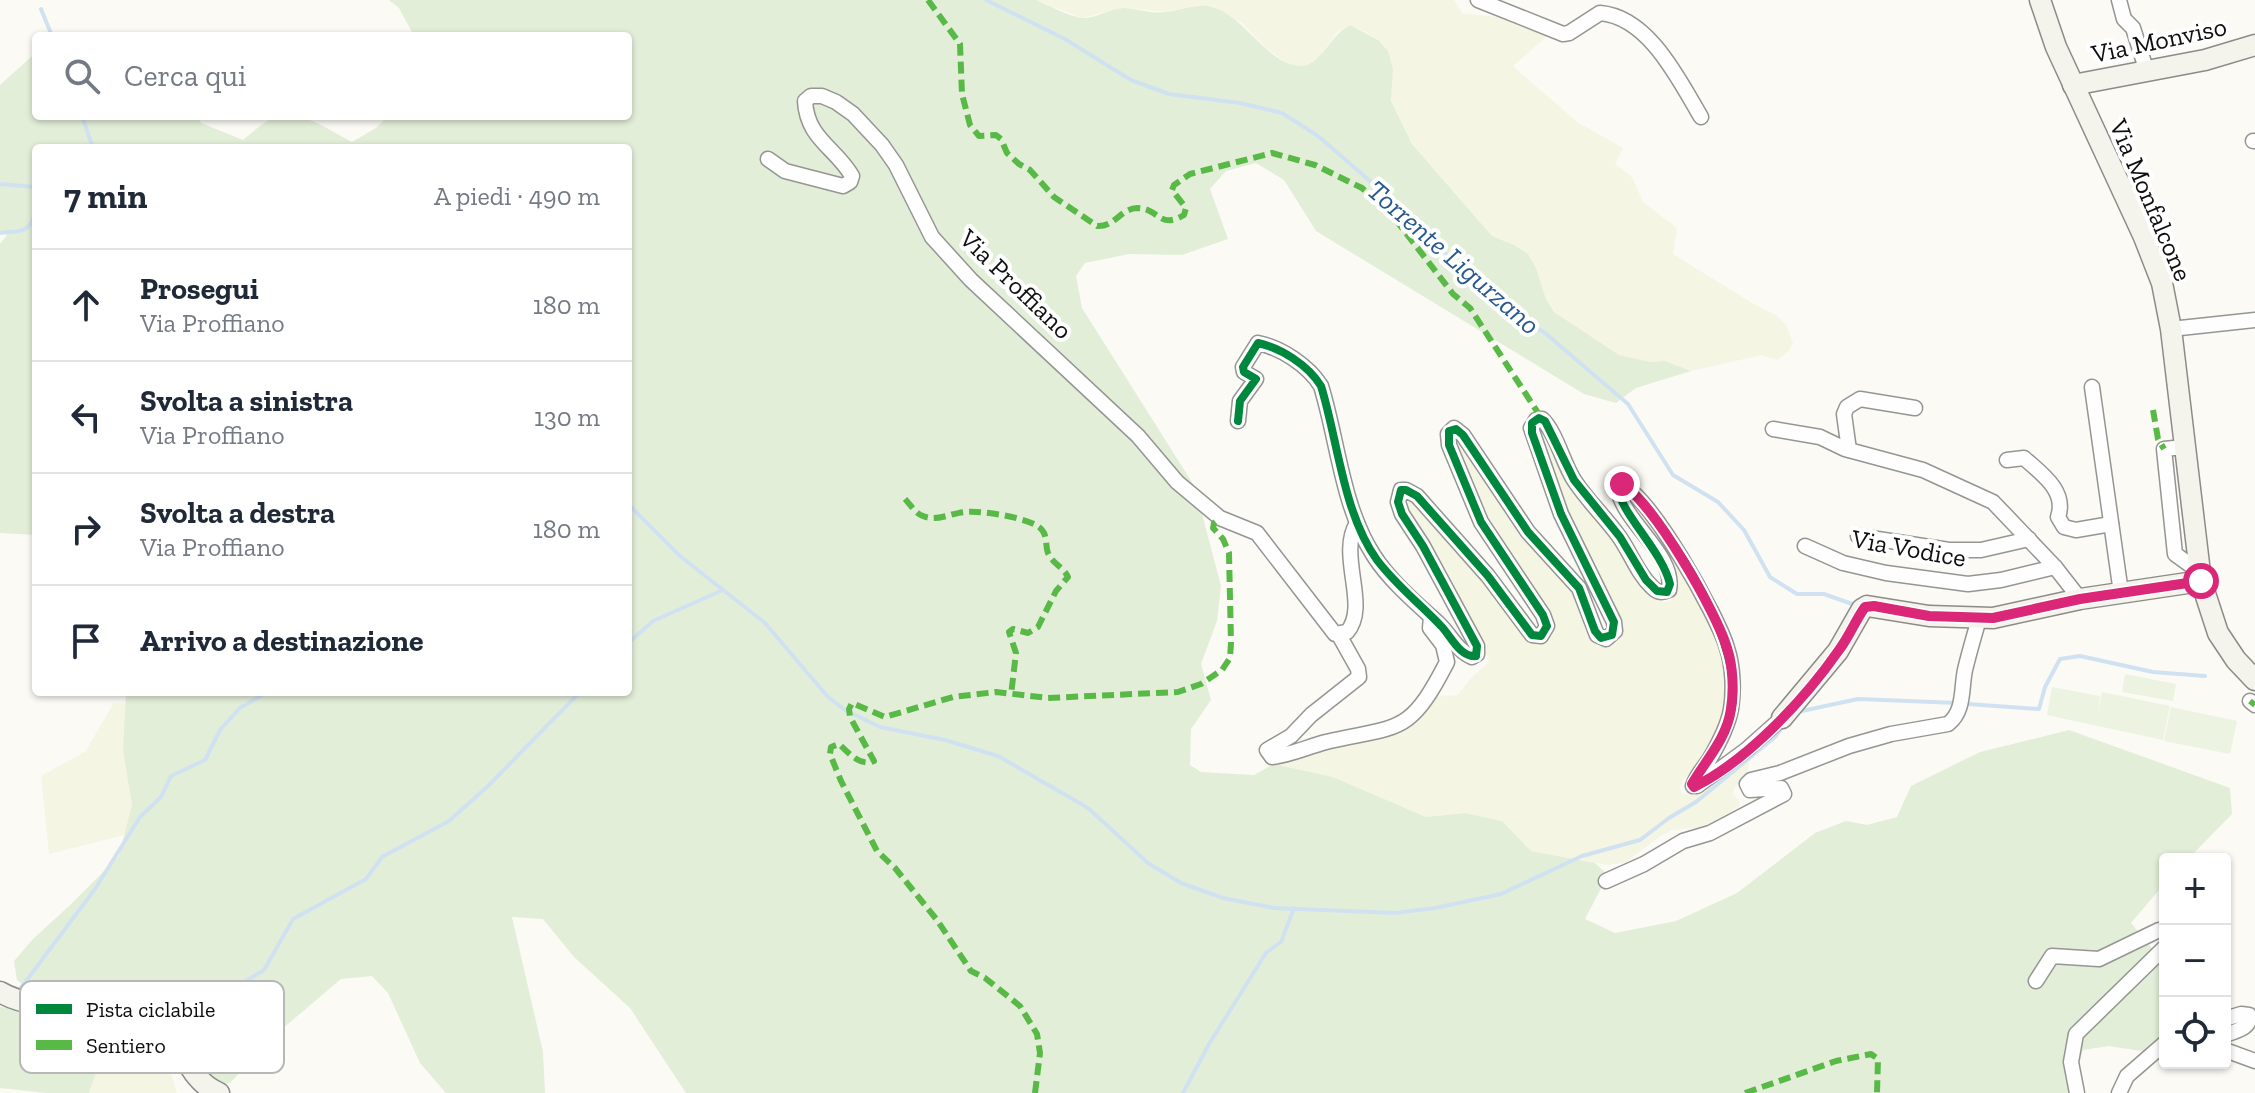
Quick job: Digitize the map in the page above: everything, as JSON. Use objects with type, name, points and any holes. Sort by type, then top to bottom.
[{"type":"street","points":[[1478,0],[1563,34],[1600,13],[1613,14],[1659,48],[1701,117]]},
{"type":"street","name":"Via Monfalcone","points":[[2040,0],[2073,85],[2144,237],[2162,283],[2171,329],[2187,474],[2206,582],[2218,633],[2236,660],[2255,680]]},
{"type":"street","points":[[2119,0],[2124,19],[2133,28],[2147,72]]},
{"type":"street","name":"Via Monviso","points":[[2073,85],[2205,60],[2255,45]]},
{"type":"street","name":"Via Proffiano","points":[[768,159],[785,171],[843,186],[850,182],[852,176],[815,133],[806,115],[805,101],[811,96],[822,96],[853,114],[896,165],[932,237],[971,280],[1138,436],[1177,482],[1220,518],[1257,533],[1319,617],[1339,635],[1358,669],[1359,677],[1311,715],[1291,736],[1267,750],[1272,757],[1322,743],[1382,732],[1414,715],[1432,692],[1447,662],[1443,645],[1430,628],[1431,617]]},
{"type":"street","points":[[2171,329],[2255,320]]},
{"type":"street","name":"Via Proffiano","points":[[1238,421],[1240,401],[1256,379],[1242,370],[1255,345],[1262,344],[1305,366],[1321,386],[1357,523],[1384,569],[1470,657],[1476,656],[1477,646],[1423,546],[1402,514],[1398,498],[1403,490],[1417,496],[1488,576],[1532,635],[1541,636],[1547,626],[1543,615],[1481,522],[1449,445],[1448,434],[1454,428],[1463,435],[1528,532],[1573,579],[1597,635],[1606,639],[1615,631],[1614,622],[1577,549],[1546,477],[1532,433],[1532,423],[1539,418],[1550,428],[1574,480],[1620,537],[1646,580],[1657,591],[1667,592],[1670,584],[1663,564],[1623,505],[1618,487],[1622,484],[1633,492],[1685,562],[1727,647],[1732,687],[1731,710],[1722,735],[1693,786],[1696,787],[1746,750],[1782,718],[1838,651],[1865,607],[1979,619],[2080,599],[2206,582]]},
{"type":"street","points":[[2092,387],[2121,593]]},
{"type":"street","points":[[1849,450],[1844,414],[1853,401],[1860,399],[1915,408]]},
{"type":"street","points":[[1773,429],[1820,437],[1849,450],[1923,470],[1993,502],[2055,567],[2080,599]]},
{"type":"street","name":"Via Monfalcone","points":[[2184,447],[2164,449],[2175,554],[2206,582]]},
{"type":"street","points":[[2007,460],[2024,458],[2058,492],[2062,506],[2058,517],[2064,527],[2076,530],[2111,524]]},
{"type":"street","points":[[2166,484],[2187,474]]},
{"type":"street","name":"Via Proffiano","points":[[1339,635],[1347,632],[1354,621],[1351,554],[1352,532],[1357,523]]},
{"type":"street","points":[[1858,536],[1949,550],[1981,550],[2029,539]]},
{"type":"street","name":"Via Vodice","points":[[1805,546],[1843,563],[1886,573],[1968,584],[2001,580],[2055,567]]},
{"type":"street","points":[[1606,881],[1644,864],[1683,841],[1710,833],[1784,794],[1781,788],[1774,786],[1750,790],[1747,784],[1751,780],[1780,773],[1849,746],[1891,734],[1948,724],[1961,705],[1964,673],[1979,619]]},
{"type":"street","points":[[2036,981],[2052,956],[2099,959],[2159,930]]},
{"type":"street","points":[[2077,1093],[2071,1062],[2076,1034],[2159,953]]},
{"type":"street","points":[[0,992],[20,1000]]},
{"type":"street","points":[[2231,1017],[2241,1014],[2249,1015],[2250,1019],[2248,1025],[2231,1032]]},
{"type":"street","points":[[2119,1093],[2127,1076],[2159,1048]]},
{"type":"street","points":[[2231,1052],[2255,1061]]},
{"type":"street","points":[[193,1073],[203,1085],[219,1093]]},
{"type":"green space","points":[[389,0],[1036,0],[1082,18],[1119,8],[1161,12],[1202,6],[1226,13],[1278,58],[1300,66],[1314,61],[1350,25],[1378,40],[1388,51],[1393,69],[1391,101],[1412,144],[1492,236],[1528,254],[1554,312],[1619,355],[1650,362],[1665,361],[1691,371],[1636,388],[1616,403],[1584,394],[1316,231],[1284,180],[1256,163],[1226,171],[1210,189],[1228,239],[1182,255],[1129,254],[1085,263],[1076,276],[1082,308],[1195,487],[1221,586],[1217,621],[1201,664],[1211,700],[1191,729],[1190,765],[1201,772],[1254,775],[1274,764],[1333,777],[1426,817],[1465,813],[1502,821],[1531,851],[1595,863],[1608,875],[1585,919],[1615,933],[1676,921],[1737,893],[1815,833],[1846,821],[1867,825],[1897,817],[1911,786],[1980,752],[2069,730],[2230,788],[2232,814],[2194,853],[2159,853],[2159,890],[2131,923],[2159,957],[2159,1052],[2109,1046],[2083,1050],[2071,1093],[686,1093],[630,1008],[574,957],[543,919],[512,917],[543,1052],[545,1093],[446,1093],[420,1063],[388,993],[372,976],[341,979],[284,1027],[284,981],[20,982],[14,961],[119,856],[132,805],[123,750],[126,696],[632,696],[632,144],[32,144],[32,535],[0,533],[0,244],[7,235],[0,231],[0,85],[32,56],[32,120],[200,120],[243,140],[270,120],[310,120],[352,142],[384,120],[632,120],[632,32],[412,32],[399,8]]},
{"type":"green space","points":[[1036,0],[1454,0],[1462,13],[1505,18],[1547,36],[1513,66],[1577,122],[1623,148],[1615,164],[1632,177],[1643,202],[1677,228],[1673,254],[1777,316],[1786,325],[1793,343],[1788,352],[1777,360],[1762,355],[1691,371],[1665,361],[1650,362],[1619,355],[1567,322],[1554,312],[1546,299],[1536,268],[1514,245],[1492,236],[1412,144],[1391,101],[1393,69],[1378,40],[1350,25],[1337,32],[1319,58],[1305,66],[1290,66],[1265,47],[1242,23],[1198,5],[1167,12],[1121,8],[1082,18]]},
{"type":"green space","points":[[1536,427],[1543,427],[1556,462],[1579,498],[1614,536],[1652,598],[1670,601],[1676,589],[1670,572],[1627,505],[1626,492],[1679,558],[1723,652],[1728,681],[1720,730],[1695,769],[1684,779],[1680,787],[1682,794],[1694,795],[1710,780],[1748,759],[1748,770],[1733,794],[1740,801],[1739,807],[1702,827],[1672,830],[1626,862],[1608,865],[1531,851],[1501,821],[1465,813],[1426,817],[1333,777],[1274,764],[1357,741],[1389,736],[1414,722],[1434,697],[1458,695],[1489,662],[1483,644],[1404,508],[1405,493],[1483,576],[1522,634],[1530,640],[1546,638],[1551,633],[1552,629],[1499,543],[1458,449],[1455,433],[1567,580],[1592,631],[1611,643],[1617,639],[1619,635],[1570,523]]},
{"type":"green space","points":[[2125,674],[2176,684],[2173,701],[2122,692]]},
{"type":"green space","points":[[2052,687],[2100,696],[2098,712],[2102,692],[2170,706],[2163,740],[2047,715]]},
{"type":"green space","points":[[114,703],[194,706],[200,816],[49,854],[41,776],[85,752]]},
{"type":"green space","points":[[2171,707],[2237,721],[2230,754],[2164,741]]},
{"type":"green space","points":[[0,1007],[20,1009],[20,1073],[96,1073],[89,1093],[46,1093],[0,1088]]},
{"type":"green space","points":[[96,1073],[171,1073],[177,1093],[89,1093]]},
{"type":"green space","points":[[206,1073],[239,1073],[230,1083],[220,1084],[211,1080]]},
{"type":"waterway","name":"Torrente Ligurzano","points":[[986,0],[1065,39],[1131,80],[1169,94],[1240,103],[1282,113],[1318,136],[1378,188],[1457,265],[1514,314],[1545,333],[1628,404],[1673,475],[1718,502],[1744,530],[1770,577],[1797,594],[1824,594],[1852,604]]},
{"type":"waterway","points":[[41,9],[50,32]]},
{"type":"waterway","points":[[83,120],[92,144]]},
{"type":"waterway","points":[[0,184],[32,187]]},
{"type":"waterway","points":[[0,233],[23,230],[32,221]]},
{"type":"waterway","points":[[632,508],[680,556],[765,623],[828,697],[845,710],[880,727],[945,740],[998,756],[1088,808],[1148,863],[1181,883],[1223,898],[1274,908],[1395,913],[1501,894],[1582,856],[1640,840],[1696,802],[1775,737],[1783,726]]},
{"type":"waterway","points":[[632,639],[653,621],[723,590]]},
{"type":"waterway","name":"Torrente Ligurzano","points":[[1968,704],[2039,709],[2045,687],[2060,659],[2080,656],[2153,672],[2205,676]]},
{"type":"waterway","points":[[26,981],[95,889],[140,817],[161,797],[171,776],[205,760],[220,730],[240,708],[260,696]]},
{"type":"waterway","points":[[246,981],[264,970],[293,919],[366,879],[382,857],[449,821],[576,696]]},
{"type":"waterway","name":"Torrente Ligurzano","points":[[1797,712],[1858,699],[1957,703]]},
{"type":"waterway","points":[[1183,1093],[1209,1044],[1266,953],[1281,942],[1294,908]]},
{"type":"waterway","points":[[17,993],[20,989]]},
{"type":"marked path","points":[[928,0],[960,44],[962,94],[970,125],[979,136],[996,135],[1001,139],[1007,153],[1030,170],[1054,197],[1097,226],[1108,224],[1126,211],[1137,208],[1169,220],[1184,215],[1186,208],[1172,190],[1174,185],[1190,174],[1272,153],[1315,165],[1362,188],[1392,215],[1453,294],[1470,308],[1542,419]]},
{"type":"marked path","points":[[2153,410],[2158,439],[2164,449]]},
{"type":"marked path","points":[[905,499],[918,513],[928,518],[982,512],[1029,522],[1042,530],[1050,557],[1068,577],[1056,591],[1038,627],[1028,633],[1013,629],[1009,632],[1016,653],[1011,695]]},
{"type":"marked path","points":[[1035,1093],[1040,1053],[1037,1034],[1020,1006],[985,978],[971,971],[937,920],[895,868],[877,851],[841,781],[830,754],[831,747],[839,744],[859,761],[874,761],[850,717],[852,703],[885,717],[953,697],[996,692],[1048,698],[1178,692],[1201,684],[1222,670],[1230,658],[1229,553],[1223,539],[1213,528],[1220,518]]},
{"type":"marked path","points":[[2250,701],[2255,705]]},
{"type":"marked path","points":[[1745,1093],[1836,1061],[1871,1054],[1878,1059],[1877,1093]]},
{"type":"cycle path","points":[[1238,421],[1240,401],[1256,379],[1244,372],[1243,367],[1258,343],[1285,353],[1309,371],[1321,386],[1349,499],[1366,541],[1384,569],[1470,656],[1476,656],[1477,646],[1423,546],[1402,514],[1398,502],[1401,490],[1417,496],[1488,576],[1532,635],[1541,636],[1547,626],[1543,615],[1481,522],[1449,445],[1449,431],[1456,429],[1528,532],[1579,588],[1595,631],[1601,638],[1612,635],[1614,622],[1561,514],[1532,433],[1532,423],[1539,418],[1545,421],[1574,480],[1620,537],[1646,580],[1657,591],[1667,592],[1670,584],[1659,558],[1625,508],[1618,487],[1622,484],[1646,508],[1685,562],[1717,624],[1728,656],[1733,686],[1731,712],[1720,740],[1693,783],[1694,787],[1735,761],[1774,727],[1825,669],[1865,607],[1929,616],[1993,618],[2080,599],[2201,581]]},
{"type":"route","points":[[1622,484],[1633,492],[1685,562],[1727,647],[1732,687],[1731,710],[1710,759],[1692,784],[1694,787],[1764,736],[1782,718],[1838,651],[1865,607],[1929,616],[1993,618],[2080,599],[2201,581]]}]
